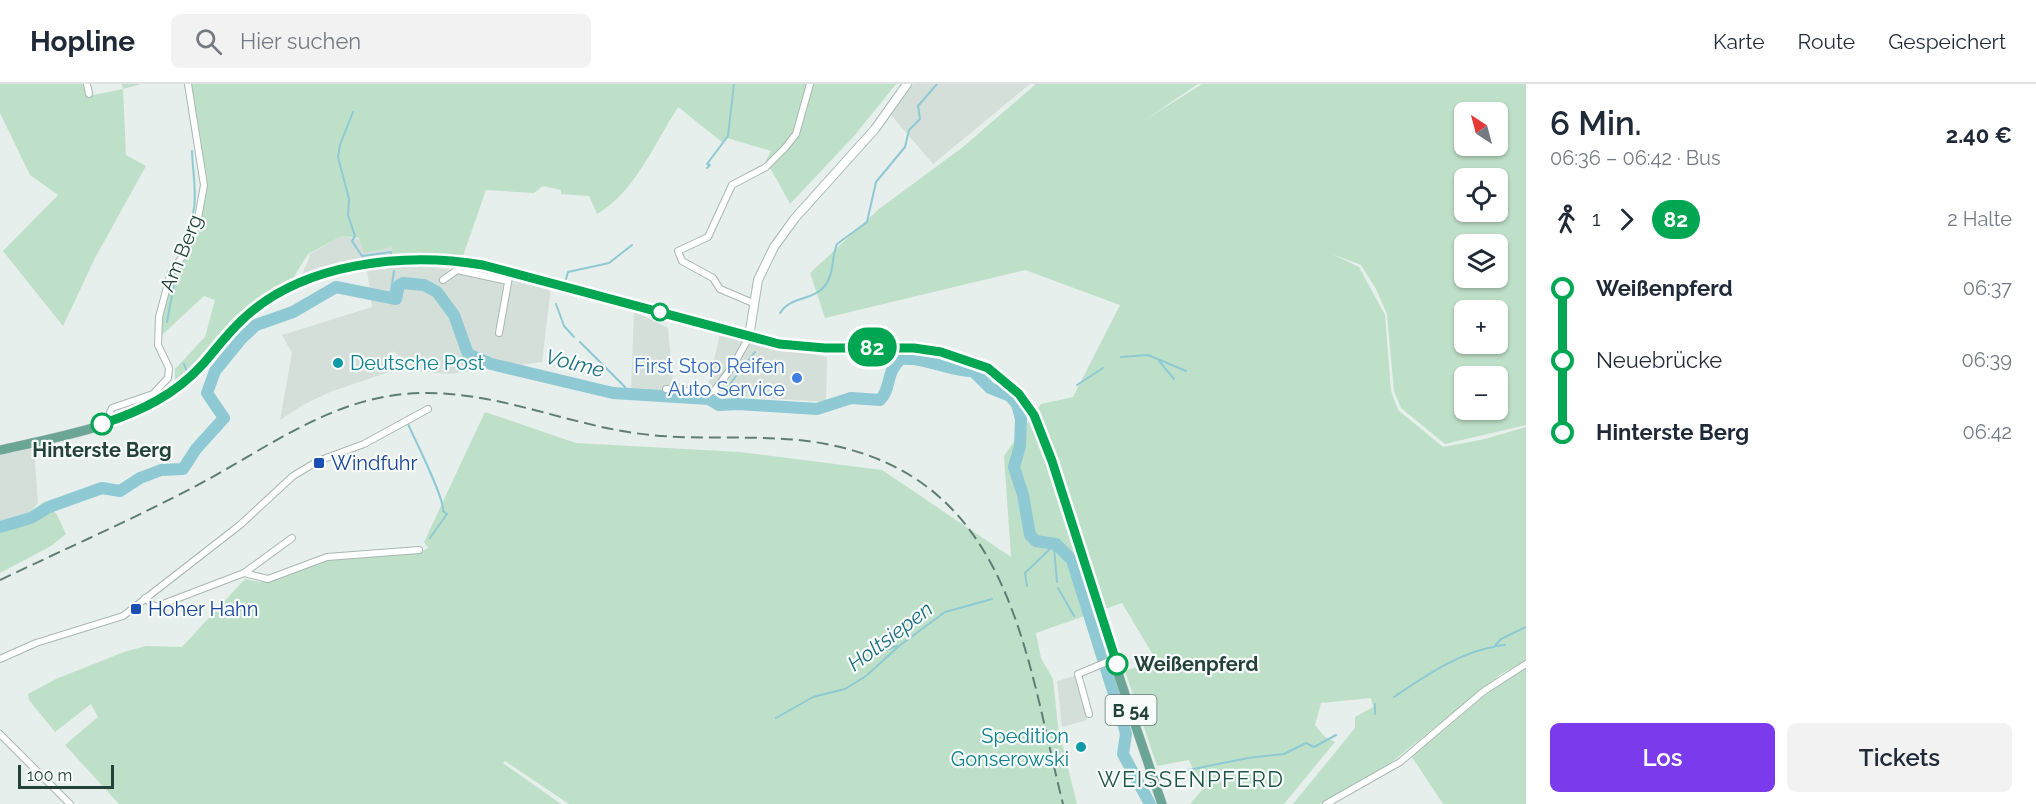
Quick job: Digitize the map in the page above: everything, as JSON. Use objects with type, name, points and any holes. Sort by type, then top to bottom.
[{"type":"main road","points":[[749,337],[753,303],[761,270],[783,234],[875,129],[907,84]]},
{"type":"main road","name":"B 54","points":[[0,450],[142,410],[175,390],[248,315],[266,300],[300,283],[346,269],[392,262],[464,262],[509,276],[779,344],[825,348],[894,347],[941,352],[988,368],[1019,394],[1034,415],[1052,461],[1112,660],[1162,804]]},
{"type":"street","points":[[87,84],[90,94]]},
{"type":"street","name":"Am Berg","points":[[113,420],[110,412],[114,407],[136,402],[153,394],[168,378],[169,368],[158,345],[159,316],[171,272],[185,253],[197,224],[204,185],[188,84]]},
{"type":"street","points":[[753,303],[720,289],[713,278],[682,261],[678,252],[708,237],[732,186],[766,167],[796,134],[810,84]]},
{"type":"street","points":[[443,280],[457,270],[509,276],[499,333]]},
{"type":"street","points":[[666,389],[703,393],[714,391],[733,366],[749,337]]},
{"type":"street","points":[[0,659],[36,644],[117,619],[240,525],[264,500],[293,476],[318,461],[364,444],[428,409]]},
{"type":"street","points":[[145,598],[155,607],[244,573],[292,538]]},
{"type":"street","points":[[244,573],[268,579],[327,557],[419,550]]},
{"type":"street","points":[[1089,714],[1078,674],[1112,660]]},
{"type":"street","points":[[1326,804],[1400,762],[1484,691],[1526,664]]},
{"type":"street","points":[[0,734],[70,804]]},
{"type":"shaded area","points":[[913,84],[1030,84],[933,164],[891,115]]},
{"type":"shaded area","points":[[342,236],[393,246],[392,260],[551,287],[542,362],[449,374],[417,371],[393,351],[389,372],[330,392],[303,405],[280,420],[292,353],[282,335],[372,307],[366,261],[301,277],[310,256],[308,255]]},
{"type":"shaded area","points":[[634,311],[668,328],[673,382],[707,389],[720,334],[827,357],[826,402],[631,389]]},
{"type":"shaded area","points":[[34,448],[38,503],[30,512],[0,521],[0,455]]},
{"type":"shaded area","points":[[1075,676],[1087,720],[1062,727],[1057,681]]},
{"type":"green space","points":[[0,84],[86,84],[89,96],[123,89],[126,155],[146,166],[95,258],[63,326],[3,251],[58,195],[30,175],[0,113]]},
{"type":"green space","points":[[122,84],[141,84],[123,89]]},
{"type":"green space","points":[[191,84],[896,84],[855,135],[790,204],[766,160],[771,151],[727,138],[722,142],[678,107],[633,180],[610,205],[597,214],[589,196],[561,194],[561,190],[543,186],[534,193],[486,190],[463,256],[392,260],[392,247],[364,253],[359,238],[342,236],[308,254],[292,280],[274,288],[231,322],[199,360],[175,382],[175,369],[205,337],[215,300],[204,296],[162,335],[165,306],[193,240],[202,209],[203,155]]},
{"type":"green space","points":[[1036,84],[1198,84],[1145,120],[1202,84],[1526,84],[1526,425],[1445,444],[1401,408],[1394,391],[1387,314],[1376,289],[1361,265],[1332,254],[1359,267],[1385,315],[1391,391],[1398,410],[1443,447],[1485,439],[1526,427],[1526,661],[1501,674],[1383,769],[1320,804],[1293,804],[1355,728],[1355,717],[1373,707],[1371,698],[1321,703],[1315,725],[1325,737],[1335,742],[1284,804],[1190,804],[1202,790],[1189,760],[1157,766],[1125,671],[1156,660],[1122,603],[1036,633],[1041,658],[1053,679],[1058,727],[1077,804],[569,804],[505,761],[503,763],[561,804],[119,804],[65,745],[98,717],[91,704],[55,732],[29,700],[28,694],[56,679],[124,652],[146,646],[182,647],[245,579],[260,582],[332,559],[421,552],[428,548],[424,542],[485,412],[576,443],[740,452],[882,470],[1011,557],[1004,456],[1041,404],[1073,397],[1120,305],[1025,270],[825,318],[810,273],[879,209],[963,147]]},
{"type":"green space","points":[[45,501],[57,515],[66,534],[51,546],[0,573],[0,521],[30,512]]},
{"type":"green space","points":[[1526,668],[1526,804],[1443,804],[1412,757],[1505,679]]},
{"type":"waterway","points":[[707,168],[710,165],[707,164],[728,136],[734,84]]},
{"type":"waterway","points":[[780,313],[795,301],[818,292],[827,283],[837,244],[867,222],[876,182],[905,147],[909,130],[920,119],[918,106],[937,84]]},
{"type":"waterway","points":[[353,112],[340,145],[338,157],[349,199],[348,215],[355,236],[352,241],[362,256],[391,252],[391,257]]},
{"type":"waterway","points":[[184,246],[182,239],[192,218],[195,196],[192,151]]},
{"type":"waterway","points":[[566,279],[568,272],[609,263],[632,245]]},
{"type":"waterway","points":[[167,322],[177,268]]},
{"type":"waterway","points":[[390,298],[394,271]]},
{"type":"waterway","name":"Volme","points":[[0,527],[31,518],[49,507],[102,488],[120,491],[140,478],[161,470],[183,469],[196,449],[224,418],[207,393],[215,371],[242,338],[256,325],[293,312],[336,287],[396,299],[399,285],[403,283],[424,285],[437,292],[454,315],[468,354],[491,364],[613,393],[709,399],[719,405],[817,409],[851,398],[880,400],[893,369],[901,359],[920,360],[973,371],[990,388],[1010,396],[1017,404],[1021,419],[1020,446],[1014,467],[1023,495],[1030,535],[1036,541],[1056,544],[1072,560],[1126,734],[1123,754],[1150,804]]},
{"type":"waterway","points":[[556,304],[564,326],[574,337]]},
{"type":"waterway","points":[[580,342],[625,387],[627,393]]},
{"type":"waterway","points":[[709,399],[722,394],[755,352]]},
{"type":"waterway","points":[[1121,357],[1148,355],[1186,371]]},
{"type":"waterway","points":[[1159,361],[1174,379]]},
{"type":"waterway","points":[[184,364],[187,372]]},
{"type":"waterway","points":[[1077,385],[1103,368]]},
{"type":"waterway","points":[[408,424],[435,482],[443,511],[447,514],[430,538]]},
{"type":"waterway","name":"Holtsiepen","points":[[1027,586],[1025,573],[1055,544]]},
{"type":"waterway","points":[[1054,548],[1057,582]]},
{"type":"waterway","points":[[1058,588],[1074,616]]},
{"type":"waterway","name":"Holtsiepen","points":[[776,718],[813,697],[845,689],[866,676],[899,646],[945,612],[992,599]]},
{"type":"waterway","points":[[1394,697],[1455,660],[1494,647],[1501,639],[1526,627]]},
{"type":"waterway","points":[[1496,646],[1505,645]]},
{"type":"waterway","name":"Holtsiepen","points":[[886,650],[897,646]]},
{"type":"waterway","points":[[1375,704],[1375,714]]},
{"type":"waterway","points":[[1159,779],[1163,775],[1248,758],[1284,754],[1306,743],[1314,747],[1336,735]]},
{"type":"railway","points":[[0,580],[194,487],[306,425],[334,412],[395,395],[427,393],[484,399],[595,425],[651,435],[783,439],[826,444],[888,463],[936,494],[972,533],[1000,580],[1020,633],[1036,689],[1063,804]]},
{"type":"bus line","name":"82","points":[[102,424],[142,410],[175,390],[201,366],[242,320],[266,300],[307,280],[346,269],[392,262],[448,261],[483,265],[559,283],[779,344],[825,348],[884,346],[941,352],[988,368],[1019,394],[1034,415],[1052,461],[1099,616],[1117,664]]},
{"type":"place","name":"Deutsche Post","points":[[338,363]]},
{"type":"place","name":"First Stop Reifen Auto Service","points":[[797,378]]},
{"type":"place","name":"Hinterste Berg","points":[[102,424]]},
{"type":"place","name":"Windfuhr","points":[[319,463]]},
{"type":"place","name":"Hoher Hahn","points":[[136,609]]},
{"type":"place","name":"Weißenpferd","points":[[1117,664]]},
{"type":"place","name":"Spedition Gonserowski","points":[[1081,747]]},
{"type":"district","name":"WEISSENPFERD","points":[[1191,779]]}]
